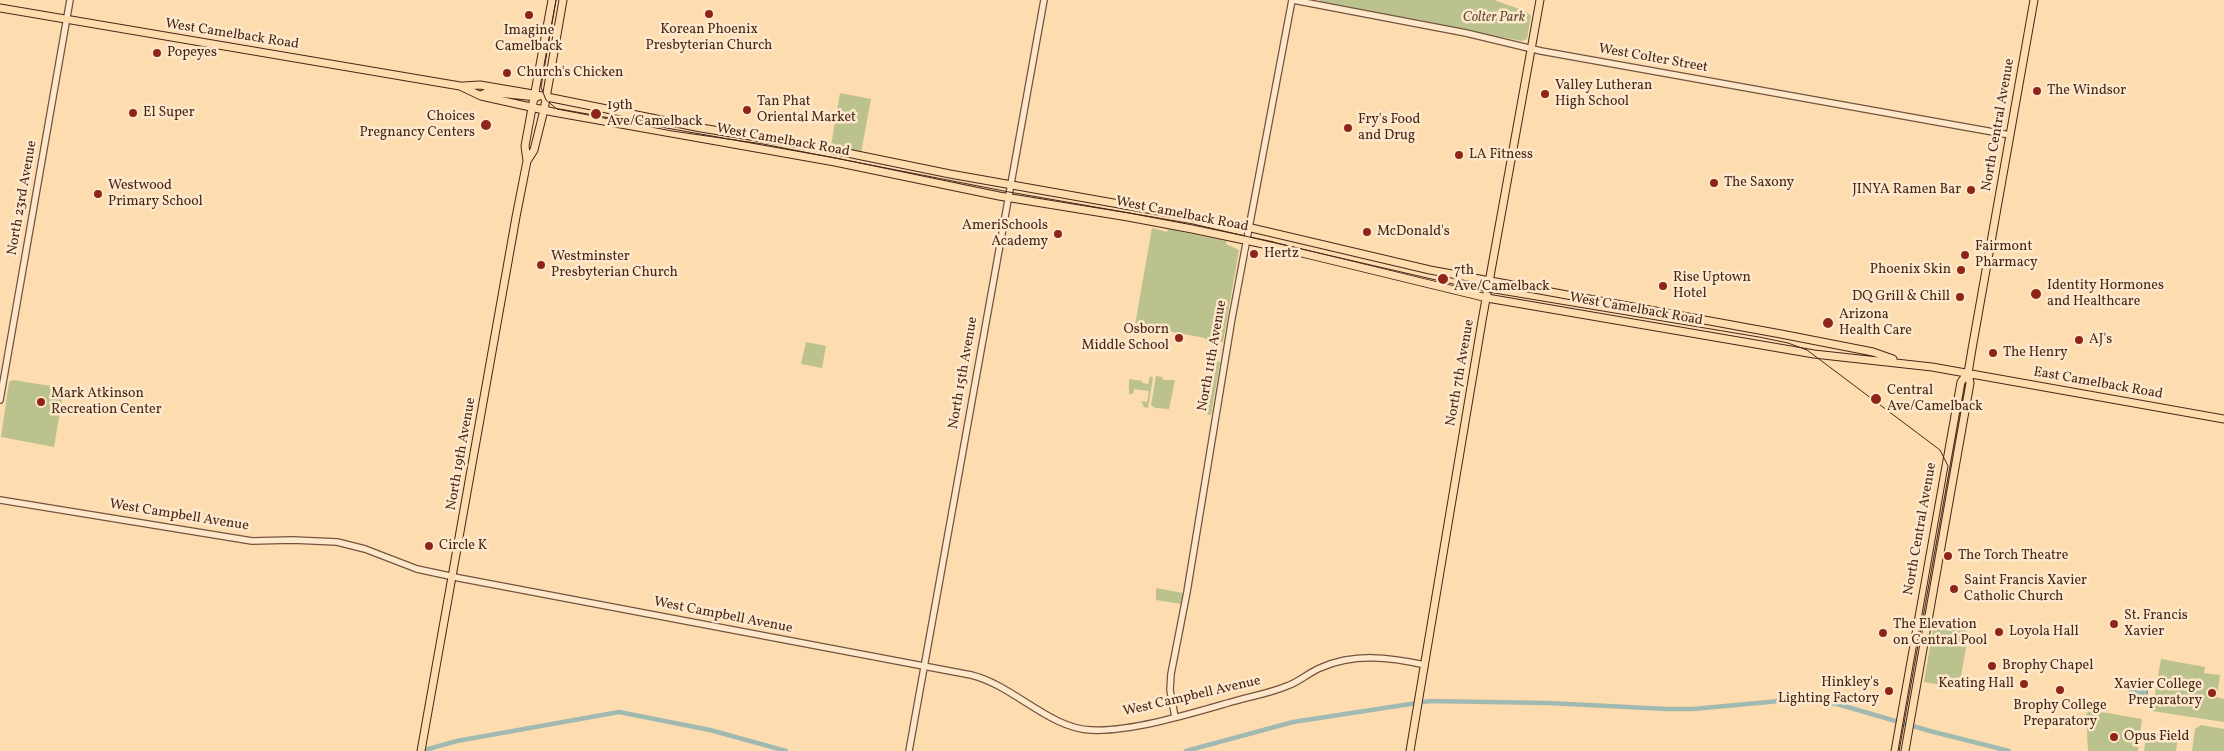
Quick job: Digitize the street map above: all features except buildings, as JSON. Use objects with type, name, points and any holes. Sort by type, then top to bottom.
[{"type":"main road","name":"North 19th Avenue","points":[[527,161],[534,150],[544,110],[538,94],[552,0]]},
{"type":"main road","name":"North 19th Avenue","points":[[421,748],[527,161],[525,146],[533,108],[563,0]]},
{"type":"main road","name":"North 7th Avenue","points":[[1410,751],[1489,281],[1540,0]]},
{"type":"main road","name":"North Central Avenue","points":[[1905,751],[1970,383],[1968,373],[2034,0]]},
{"type":"main road","name":"West Camelback Road","points":[[0,8],[460,86],[480,85],[538,94],[701,128],[777,139],[887,162],[1250,227],[1380,259],[1867,351],[1900,362]]},
{"type":"main road","name":"West Camelback Road","points":[[460,86],[481,96],[533,108],[666,134],[835,162],[1008,198],[1128,217],[1247,241],[1487,298],[1850,359],[1900,362],[1968,373]]},
{"type":"main road","points":[[481,96],[488,92],[538,94]]},
{"type":"main road","points":[[1850,359],[1863,356],[1867,351]]},
{"type":"main road","name":"North Central Avenue","points":[[1895,751],[1961,382],[1968,373]]},
{"type":"main road","name":"East Camelback Road","points":[[1968,373],[2224,419]]},
{"type":"street","name":"North 23rd Avenue","points":[[0,400],[70,0]]},
{"type":"street","name":"North 15th Avenue","points":[[909,751],[1044,0]]},
{"type":"street","name":"West Colter Street","points":[[1293,0],[1769,93],[2010,135]]},
{"type":"street","name":"North 11th Avenue","points":[[1175,717],[1170,690],[1171,674],[1217,403],[1293,0]]},
{"type":"street","name":"West Campbell Avenue","points":[[0,500],[252,542],[293,540],[337,542],[376,553],[417,569],[989,681],[1065,724],[1083,730],[1106,730],[1175,717],[1280,688],[1318,669],[1342,661],[1369,657],[1387,658],[1425,665]]},
{"type":"green space","name":"Colter Park","points":[[1320,0],[1494,0],[1525,11],[1531,16],[1527,39],[1522,41],[1319,2]]},
{"type":"green space","points":[[840,93],[871,99],[861,153],[831,146]]},
{"type":"green space","points":[[1152,228],[1167,232],[1168,229],[1226,241],[1226,244],[1239,250],[1223,342],[1207,343],[1205,338],[1135,325]]},
{"type":"green space","points":[[806,342],[826,346],[822,368],[801,364]]},
{"type":"green space","points":[[1220,362],[1211,415],[1208,415],[1206,411],[1214,363]]},
{"type":"green space","points":[[1150,376],[1153,378],[1148,408],[1144,407],[1141,401],[1147,402],[1149,391],[1134,389],[1133,394],[1129,394],[1129,379],[1148,384]]},
{"type":"green space","points":[[1156,376],[1162,377],[1163,380],[1175,380],[1169,409],[1155,408],[1151,405]]},
{"type":"green space","points":[[13,380],[64,388],[54,447],[1,437],[9,382]]},
{"type":"green space","points":[[1156,588],[1183,593],[1181,604],[1156,600]]},
{"type":"green space","points":[[1934,623],[1966,630],[1968,636],[1960,682],[1956,687],[1924,682]]},
{"type":"green space","points":[[2161,659],[2205,667],[2204,673],[2220,675],[2217,697],[2224,699],[2224,722],[2152,711]]},
{"type":"green space","name":"Opus Field","points":[[2090,710],[2142,719],[2138,751],[2088,751],[2086,714]]},
{"type":"green space","points":[[2201,725],[2224,729],[2224,751],[2192,751],[2195,729]]},
{"type":"green space","points":[[2147,731],[2178,737],[2176,751],[2144,751]]},
{"type":"water","points":[[2130,682],[2149,685],[2146,698],[2128,695]]},
{"type":"waterway","points":[[1186,751],[1293,722],[1430,701],[1548,703],[1693,709],[1801,699],[1837,704],[1930,731],[2009,751]]},
{"type":"waterway","points":[[421,751],[457,741],[619,712],[710,730],[786,751]]},
{"type":"tram line","points":[[556,0],[541,87],[546,100],[557,109],[672,131],[763,144],[1009,192],[1193,224],[1488,292],[1759,337],[1788,343],[1807,350],[1940,450],[1948,466],[1898,751]]},
{"type":"place","name":"Korean Phoenix Presbyterian Church","points":[[709,14]]},
{"type":"place","name":"Imagine Camelback","points":[[529,15]]},
{"type":"place","name":"Popeyes","points":[[157,53]]},
{"type":"place","name":"Church's Chicken","points":[[507,73]]},
{"type":"place","name":"The Windsor","points":[[2037,91]]},
{"type":"place","name":"Valley Lutheran High School","points":[[1545,94]]},
{"type":"place","name":"Tan Phat Oriental Market","points":[[747,110]]},
{"type":"place","name":"El Super","points":[[133,113]]},
{"type":"place","name":"19th Ave/Camelback","points":[[596,114]]},
{"type":"place","name":"Choices Pregnancy Centers","points":[[486,125]]},
{"type":"place","name":"Fry's Food and Drug","points":[[1348,128]]},
{"type":"place","name":"LA Fitness","points":[[1459,155]]},
{"type":"place","name":"The Saxony","points":[[1714,183]]},
{"type":"place","name":"JINYA Ramen Bar","points":[[1971,190]]},
{"type":"place","name":"Westwood Primary School","points":[[98,194]]},
{"type":"place","name":"McDonald's","points":[[1367,232]]},
{"type":"place","name":"AmeriSchools Academy","points":[[1058,234]]},
{"type":"place","name":"Hertz","points":[[1254,254]]},
{"type":"place","name":"Fairmont Pharmacy","points":[[1965,255]]},
{"type":"place","name":"Westminster Presbyterian Church","points":[[541,265]]},
{"type":"place","name":"Phoenix Skin","points":[[1961,270]]},
{"type":"place","name":"7th Ave/Camelback","points":[[1443,279]]},
{"type":"place","name":"Rise Uptown Hotel","points":[[1663,286]]},
{"type":"place","name":"Identity Hormones and Healthcare","points":[[2036,294]]},
{"type":"place","name":"DQ Grill & Chill","points":[[1960,297]]},
{"type":"place","name":"Arizona Health Care","points":[[1828,323]]},
{"type":"place","name":"Osborn Middle School","points":[[1179,338]]},
{"type":"place","name":"AJ's","points":[[2079,340]]},
{"type":"place","name":"The Henry","points":[[1993,353]]},
{"type":"place","name":"Central Ave/Camelback","points":[[1876,399]]},
{"type":"place","name":"Mark Atkinson Recreation Center","points":[[41,402]]},
{"type":"place","name":"Circle K","points":[[429,546]]},
{"type":"place","name":"The Torch Theatre","points":[[1948,556]]},
{"type":"place","name":"Saint Francis Xavier Catholic Church","points":[[1954,589]]},
{"type":"place","name":"St. Francis Xavier","points":[[2114,624]]},
{"type":"place","name":"Loyola Hall","points":[[1999,632]]},
{"type":"place","name":"The Elevation on Central Pool","points":[[1883,633]]},
{"type":"place","name":"Brophy Chapel","points":[[1992,666]]},
{"type":"place","name":"Keating Hall","points":[[2024,684]]},
{"type":"place","name":"Brophy College Preparatory","points":[[2060,690]]},
{"type":"place","name":"Hinkley's Lighting Factory","points":[[1889,691]]},
{"type":"place","name":"Xavier College Preparatory","points":[[2212,693]]},
{"type":"place","name":"Opus Field","points":[[2114,737]]}]
